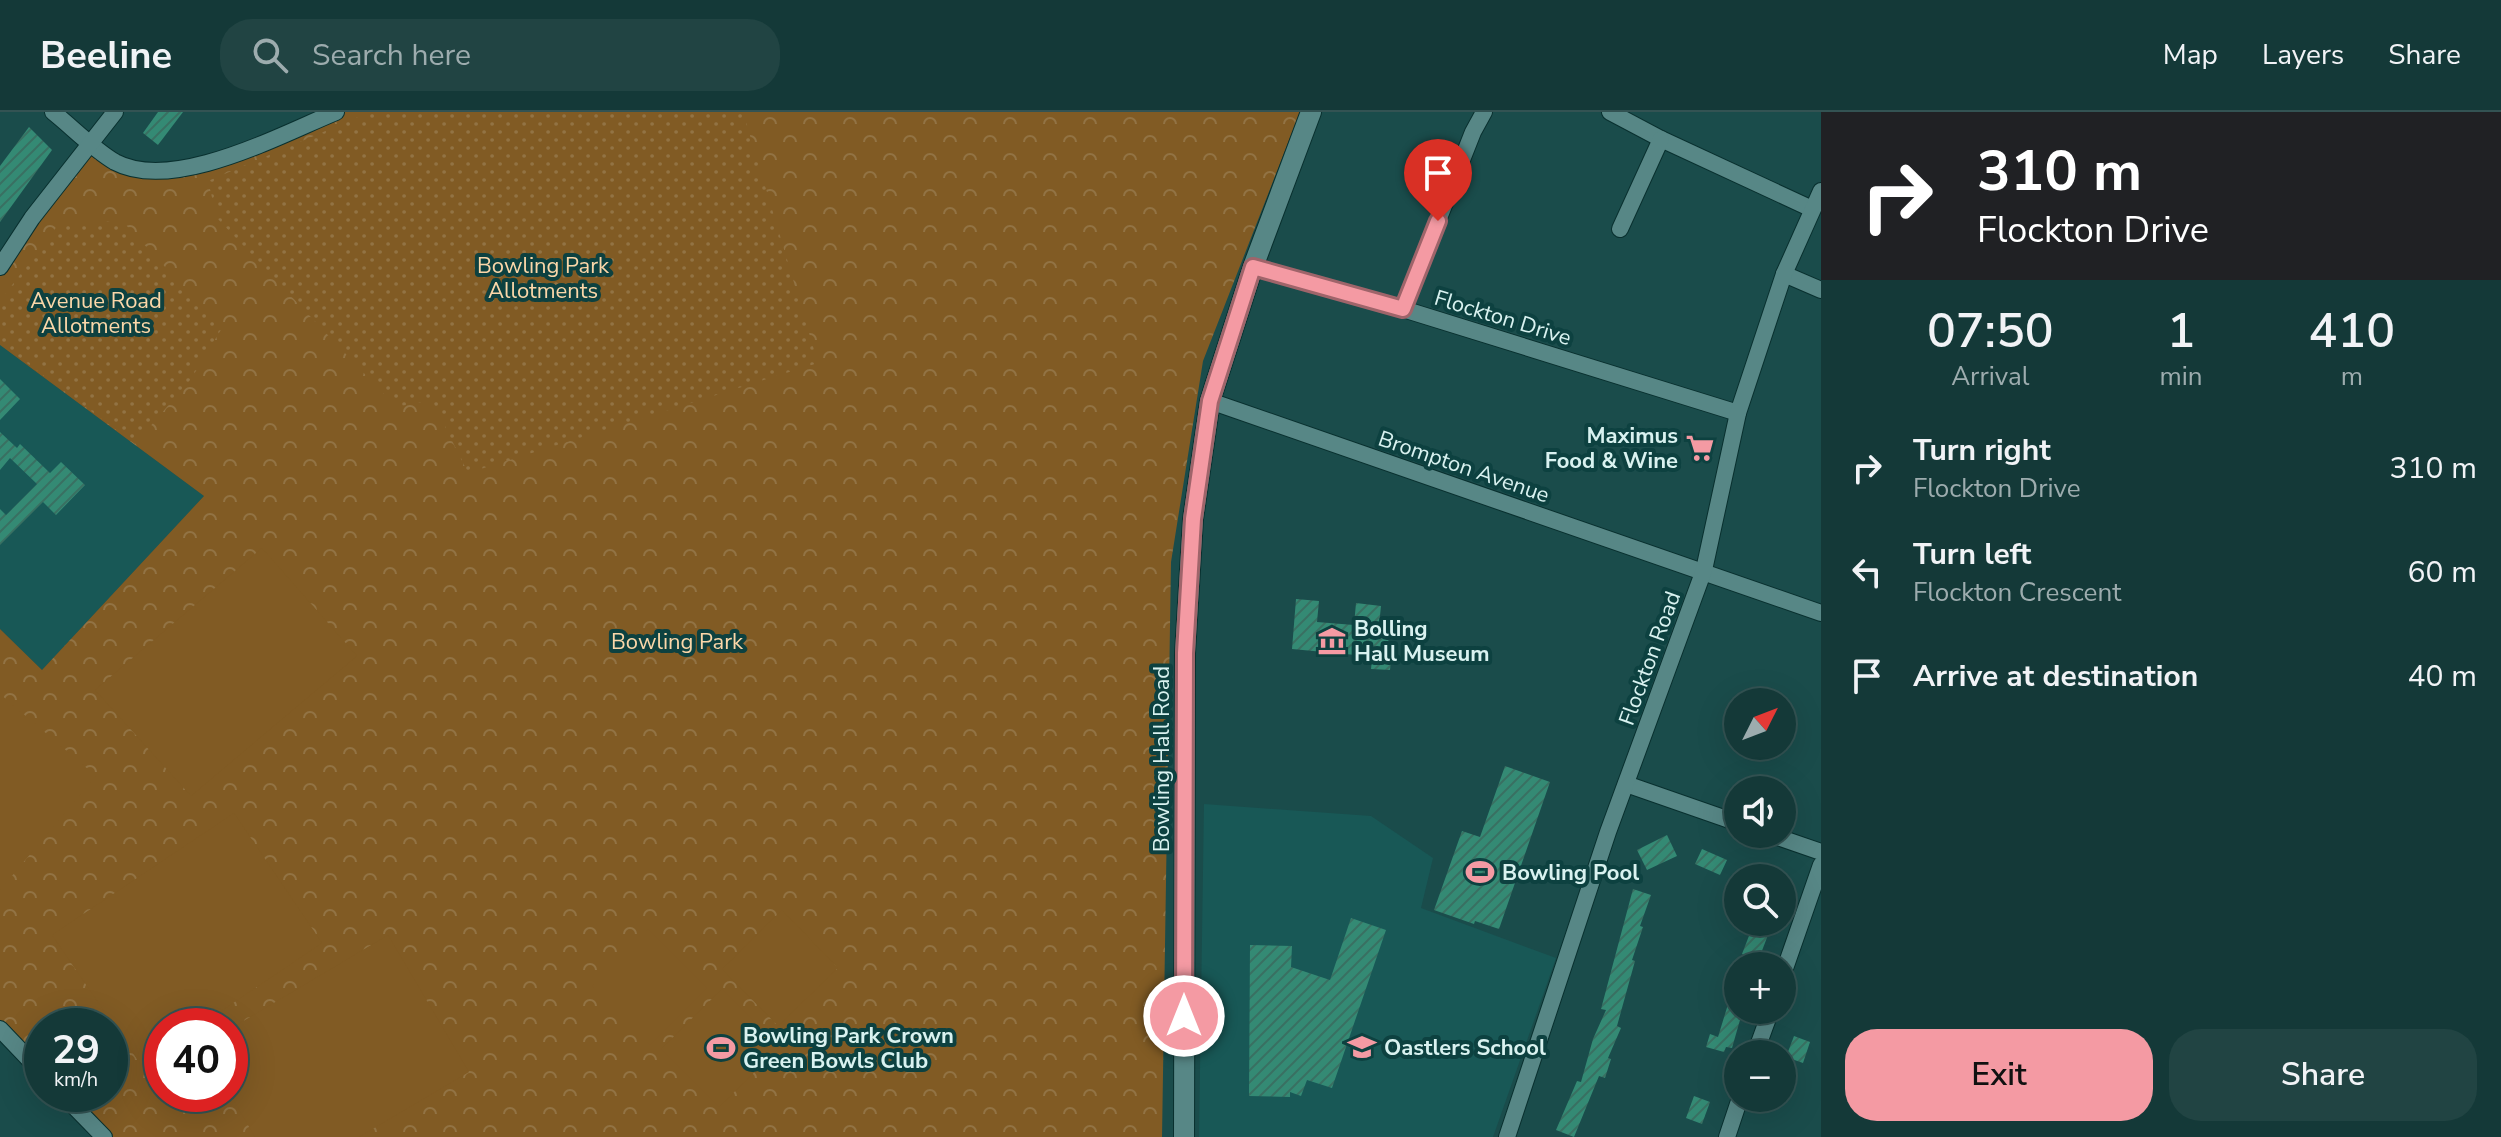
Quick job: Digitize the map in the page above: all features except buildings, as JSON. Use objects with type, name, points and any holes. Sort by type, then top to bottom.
[{"type":"street","points":[[53,112],[117,163],[155,171],[198,168],[336,112]]},
{"type":"street","points":[[0,267],[32,218],[115,112]]},
{"type":"street","name":"Bowling Hall Road","points":[[1184,1137],[1185,653],[1193,519],[1210,401],[1253,267],[1311,112]]},
{"type":"street","points":[[1403,309],[1473,132],[1484,112]]},
{"type":"street","points":[[1610,112],[1812,209]]},
{"type":"street","points":[[1620,229],[1661,139]]},
{"type":"street","name":"Flockton Road","points":[[1507,1137],[1626,784],[1704,570],[1738,413],[1784,274],[1821,191]]},
{"type":"street","name":"Flockton Drive","points":[[1253,267],[1403,309],[1738,413]]},
{"type":"street","points":[[1784,274],[1821,290]]},
{"type":"street","name":"Brompton Avenue","points":[[1210,401],[1821,613]]},
{"type":"street","points":[[1626,784],[1724,818]]},
{"type":"street","points":[[1796,843],[1821,852]]},
{"type":"street","points":[[1791,952],[1821,865]]},
{"type":"street","points":[[0,1029],[24,1054]]},
{"type":"street","points":[[80,1112],[104,1137]]},
{"type":"street","points":[[1727,1137],[1735,1112]]},
{"type":"shaded area","points":[[0,345],[204,496],[42,670],[0,629]]},
{"type":"shaded area","name":"Oastlers School","points":[[1204,804],[1371,816],[1433,858],[1421,908],[1556,958],[1493,1137],[1199,1137]]},
{"type":"green space","name":"Bowling Park","points":[[336,112],[1300,112],[1203,361],[1171,562],[1162,1137],[104,1137],[80,1112],[128,1112],[128,1008],[24,1008],[24,1054],[0,1029],[0,629],[42,670],[204,496],[0,345],[0,267],[90,143],[117,163],[198,168]]},
{"type":"green space","name":"Bowling Park Allotments","points":[[370,112],[743,112],[818,363],[468,473],[432,400],[396,407],[217,218],[208,181]]},
{"type":"green space","name":"Avenue Road Allotments","points":[[104,221],[125,224],[222,328],[191,379],[135,444],[0,343],[0,301],[58,225]]},
{"type":"green space","points":[[262,548],[357,656],[191,796],[95,690]]},
{"type":"green space","points":[[0,694],[96,776],[0,890]]},
{"type":"green space","points":[[234,813],[322,943],[226,1008],[144,1008],[144,1063],[141,1065],[128,1046],[128,1008],[102,1008],[52,935]]},
{"type":"green space","name":"Bowling Park Crown Green Bowls Club","points":[[782,910],[838,968],[778,1026],[722,969]]},
{"type":"green space","name":"Bowling Park Crown Green Bowls Club","points":[[648,929],[707,988],[650,1045],[592,986]]},
{"type":"green space","points":[[388,935],[469,1072],[359,1137],[255,1137],[240,1112],[248,1112],[248,1018]]},
{"type":"green space","name":"Bowling Park Crown Green Bowls Club","points":[[722,989],[780,1047],[719,1107],[661,1049]]},
{"type":"place","name":"Maximus Food & Wine","points":[[1700,448]]},
{"type":"place","name":"Bolling Hall Museum","points":[[1332,641]]},
{"type":"place","name":"Bowling Pool","points":[[1480,872]]},
{"type":"place","name":"Oastlers School","points":[[1362,1047]]},
{"type":"place","name":"Bowling Park Crown Green Bowls Club","points":[[721,1048]]},
{"type":"route","points":[[1184,1016],[1185,653],[1193,519],[1210,401],[1227,347],[1253,267],[1403,309],[1438,221]]}]
